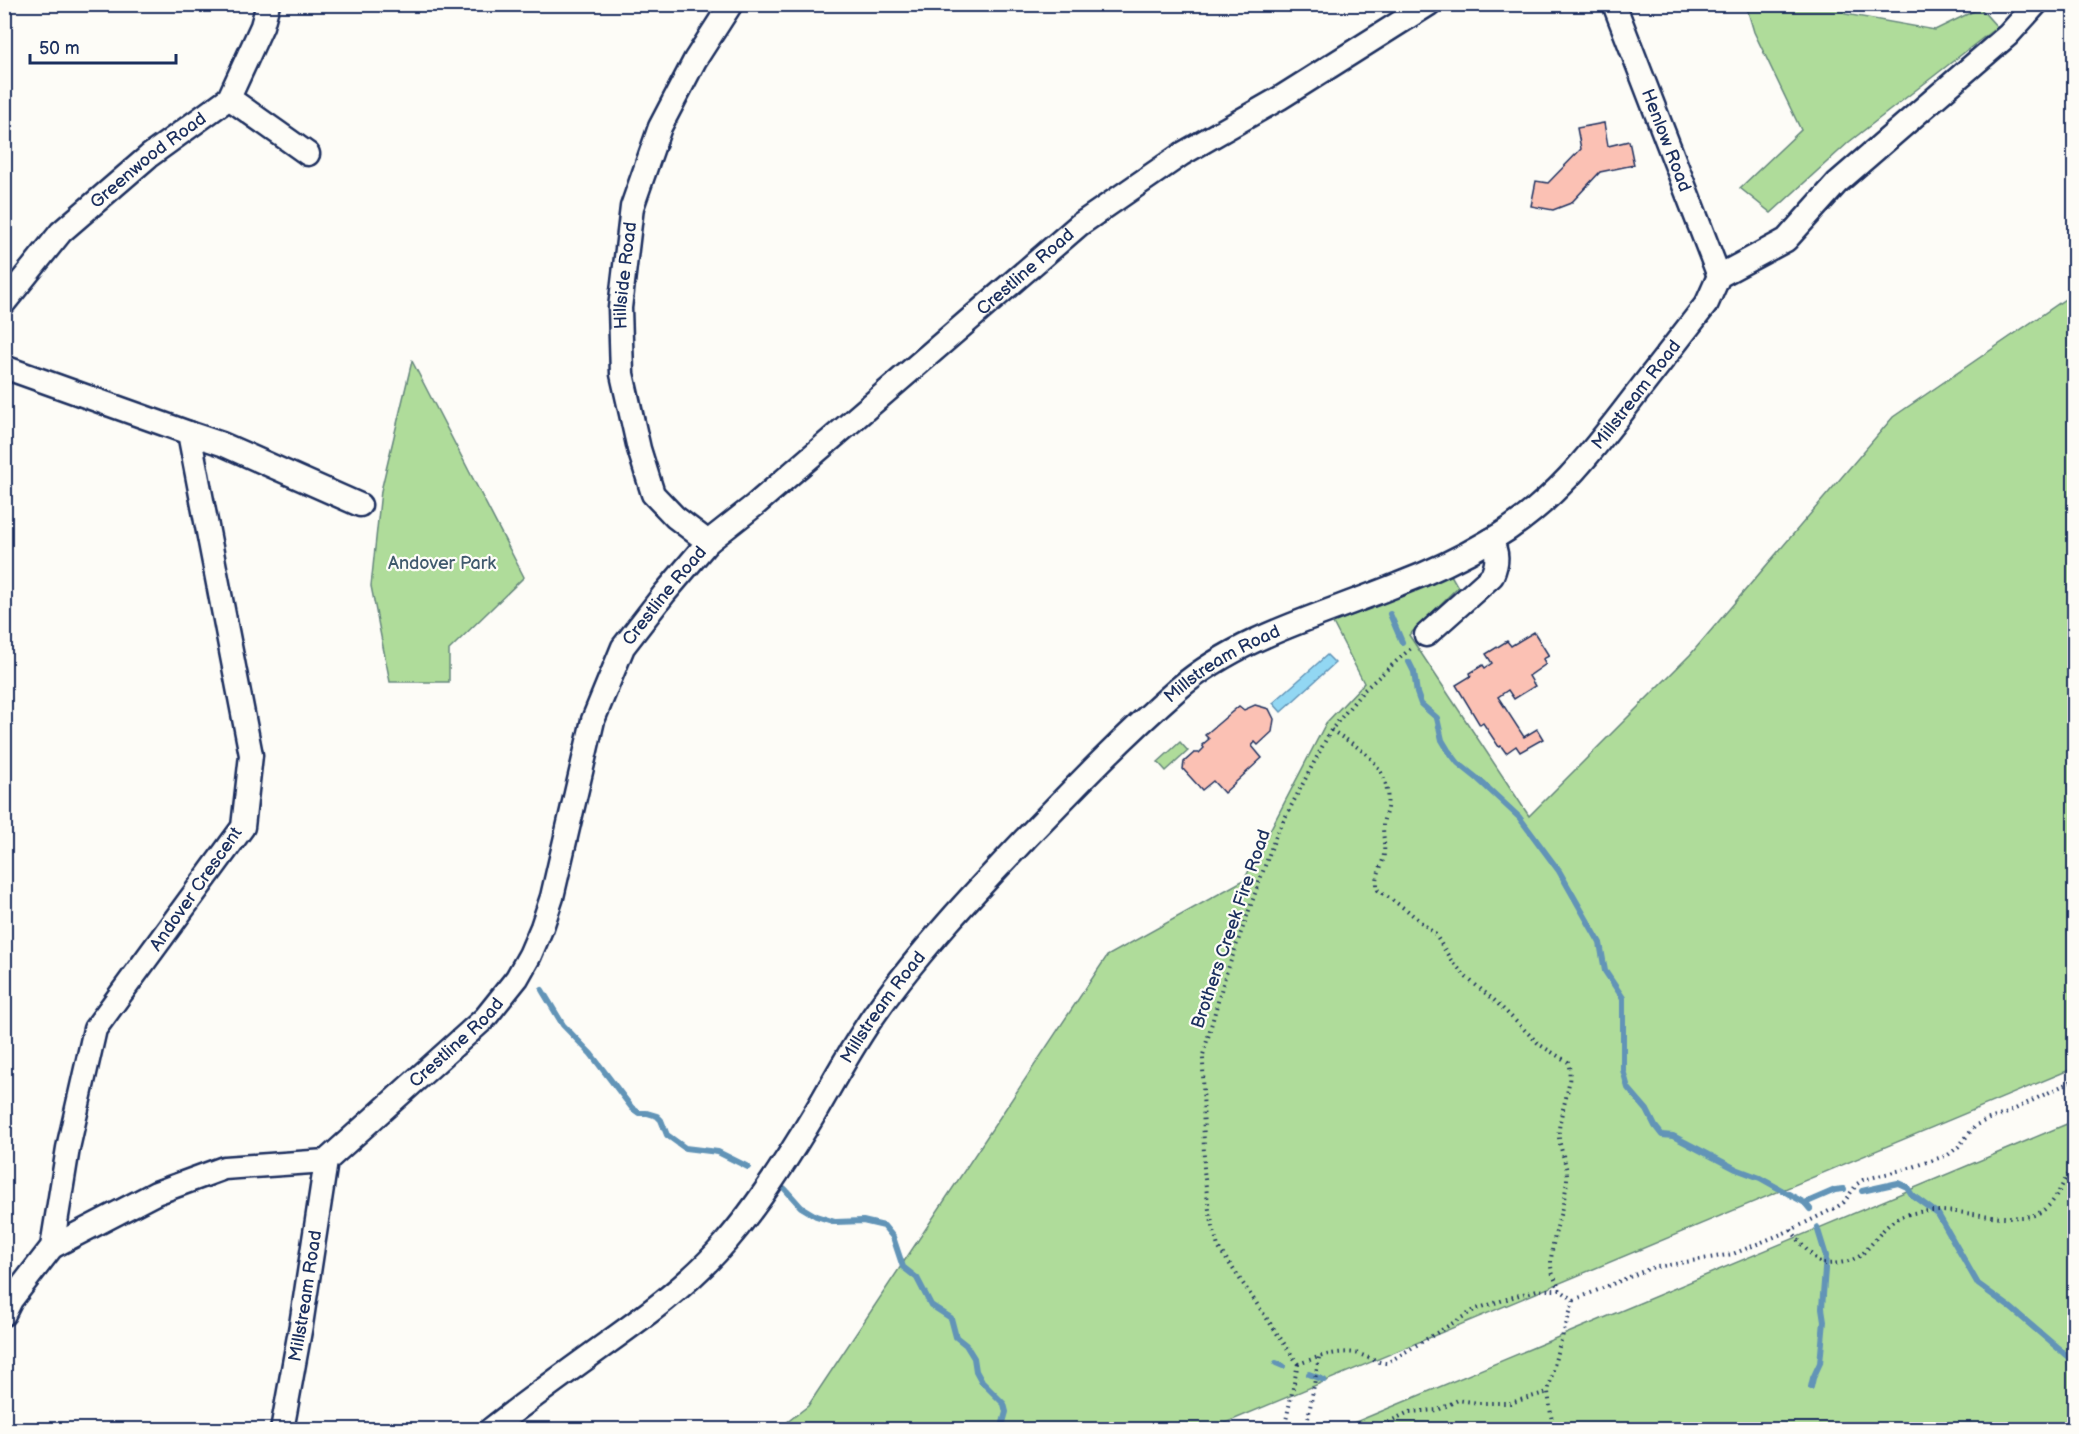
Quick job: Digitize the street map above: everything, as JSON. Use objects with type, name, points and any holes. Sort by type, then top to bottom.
[{"type":"street","name":"Greenwood Road","points":[[4,303],[61,232],[149,156],[229,98],[262,26],[268,4]]},
{"type":"street","name":"Hillside Road","points":[[708,542],[675,517],[653,494],[639,450],[622,374],[620,308],[632,207],[660,127],[694,60],[731,4]]},
{"type":"street","name":"Crestline Road","points":[[326,1161],[485,1018],[517,978],[530,955],[545,917],[593,720],[623,647],[708,542],[755,505],[1079,225],[1182,154],[1280,98],[1429,4]]},
{"type":"street","name":"Henlow Road","points":[[1614,4],[1719,276]]},
{"type":"street","points":[[1719,276],[1786,240],[1837,183],[2008,35],[2036,4]]},
{"type":"street","points":[[229,98],[308,154]]},
{"type":"street","name":"Millstream Road","points":[[490,1430],[635,1323],[685,1283],[718,1251],[773,1180],[876,1012],[928,944],[1049,814],[1127,736],[1181,686],[1215,662],[1262,637],[1401,584],[1491,540],[1539,507],[1563,485],[1599,444],[1707,303],[1719,276]]},
{"type":"street","points":[[4,367],[222,444],[360,505]]},
{"type":"street","name":"Andover Crescent","points":[[4,1314],[11,1300],[52,1247],[68,1148],[95,1029],[243,827],[251,755],[189,433]]},
{"type":"street","points":[[1426,635],[1492,576],[1497,565],[1497,556],[1491,540]]},
{"type":"street","points":[[52,1247],[156,1193],[224,1168],[326,1161]]},
{"type":"street","name":"Millstream Road","points":[[282,1430],[301,1325],[326,1161]]},
{"type":"path","name":"Brothers Creek Fire Road","points":[[1298,1364],[1218,1247],[1209,1210],[1204,1171],[1203,1055],[1224,980],[1276,835],[1331,730],[1364,690],[1426,635]]},
{"type":"path","points":[[1331,730],[1368,754],[1383,778],[1387,793],[1387,808],[1383,824],[1384,854],[1376,884],[1378,890],[1435,934],[1451,960],[1467,978],[1494,1000],[1540,1045],[1568,1062],[1570,1070],[1568,1086],[1558,1133],[1567,1176],[1563,1210],[1555,1236],[1551,1267],[1560,1290],[1574,1300]]},
{"type":"path","points":[[1553,1430],[1548,1392],[1557,1353],[1574,1300],[1651,1268],[1733,1254],[1791,1230],[1837,1207],[1863,1180],[1948,1155],[1959,1147],[1976,1125],[2005,1114],[2074,1080]]},
{"type":"path","points":[[1791,1230],[1821,1264],[1849,1261],[1860,1255],[1894,1218],[1911,1213],[1943,1211],[1987,1216],[2034,1215],[2049,1206],[2060,1193],[2074,1167]]},
{"type":"path","points":[[1284,1430],[1298,1364],[1319,1356],[1356,1353],[1378,1363],[1387,1363],[1476,1309],[1537,1290],[1560,1290]]},
{"type":"path","points":[[1306,1430],[1319,1356]]},
{"type":"path","points":[[1372,1430],[1409,1412],[1438,1410],[1458,1400],[1510,1403],[1548,1392]]},
{"type":"green space","points":[[1746,5],[1846,5],[1845,14],[1935,30],[1980,8],[1997,27],[1849,142],[1771,213],[1740,188],[1801,130],[1754,32]]},
{"type":"green space","points":[[2074,293],[2074,1068],[1211,1429],[777,1430],[808,1406],[1107,956],[1244,880],[1326,723],[1364,683],[1333,623],[1451,575],[1458,587],[1409,635],[1529,816],[1690,655],[1893,417]]},
{"type":"green space","name":"Andover Park","points":[[412,361],[524,577],[449,650],[449,682],[390,682],[371,586],[381,491]]},
{"type":"green space","points":[[1180,742],[1188,751],[1166,771],[1158,762]]},
{"type":"green space","points":[[2074,1121],[2074,1429],[1339,1429]]},
{"type":"water","points":[[1327,655],[1335,663],[1281,712],[1273,703]]},
{"type":"building","points":[[1604,123],[1608,146],[1629,141],[1634,165],[1600,172],[1571,203],[1553,210],[1531,206],[1536,181],[1548,183],[1581,149],[1577,128]]},
{"type":"building","points":[[1534,632],[1549,656],[1543,659],[1546,664],[1529,676],[1535,686],[1514,699],[1508,690],[1498,697],[1524,737],[1537,729],[1543,739],[1520,752],[1516,746],[1506,753],[1501,746],[1499,747],[1483,723],[1480,725],[1456,685],[1483,665],[1485,668],[1492,663],[1486,654],[1507,641],[1511,646]]},
{"type":"building","points":[[1255,705],[1269,709],[1274,719],[1272,732],[1258,745],[1255,742],[1252,746],[1262,758],[1224,793],[1213,781],[1202,790],[1183,769],[1184,762],[1204,748],[1202,745],[1209,739],[1205,735],[1239,706],[1244,710]]},
{"type":"waterway","points":[[1390,614],[1402,642]]},
{"type":"waterway","points":[[1409,662],[1414,672],[1421,704],[1437,718],[1442,740],[1448,750],[1458,763],[1519,817],[1559,871],[1600,943],[1605,971],[1623,998],[1623,1070],[1628,1088],[1647,1110],[1655,1126],[1662,1135],[1673,1136],[1736,1169],[1760,1178],[1805,1203],[1810,1209]]},
{"type":"waterway","points":[[542,990],[563,1025],[591,1054],[632,1108],[639,1113],[657,1116],[667,1135],[685,1148],[718,1152],[748,1167]]},
{"type":"waterway","points":[[1862,1191],[1898,1183],[1907,1187],[1912,1195],[1938,1214],[1978,1284],[2011,1308],[2074,1362]]},
{"type":"waterway","points":[[785,1189],[801,1207],[816,1216],[835,1222],[863,1221],[884,1226],[893,1237],[903,1267],[917,1278],[931,1305],[951,1318],[956,1337],[966,1345],[974,1358],[976,1371],[982,1382],[1004,1404],[1006,1412],[1001,1430]]},
{"type":"waterway","points":[[1805,1203],[1835,1190],[1844,1189]]},
{"type":"waterway","points":[[1811,1387],[1820,1363],[1824,1321],[1822,1308],[1826,1256],[1817,1227]]},
{"type":"waterway","points":[[1276,1363],[1283,1366]]},
{"type":"waterway","points":[[1309,1374],[1324,1380]]}]
